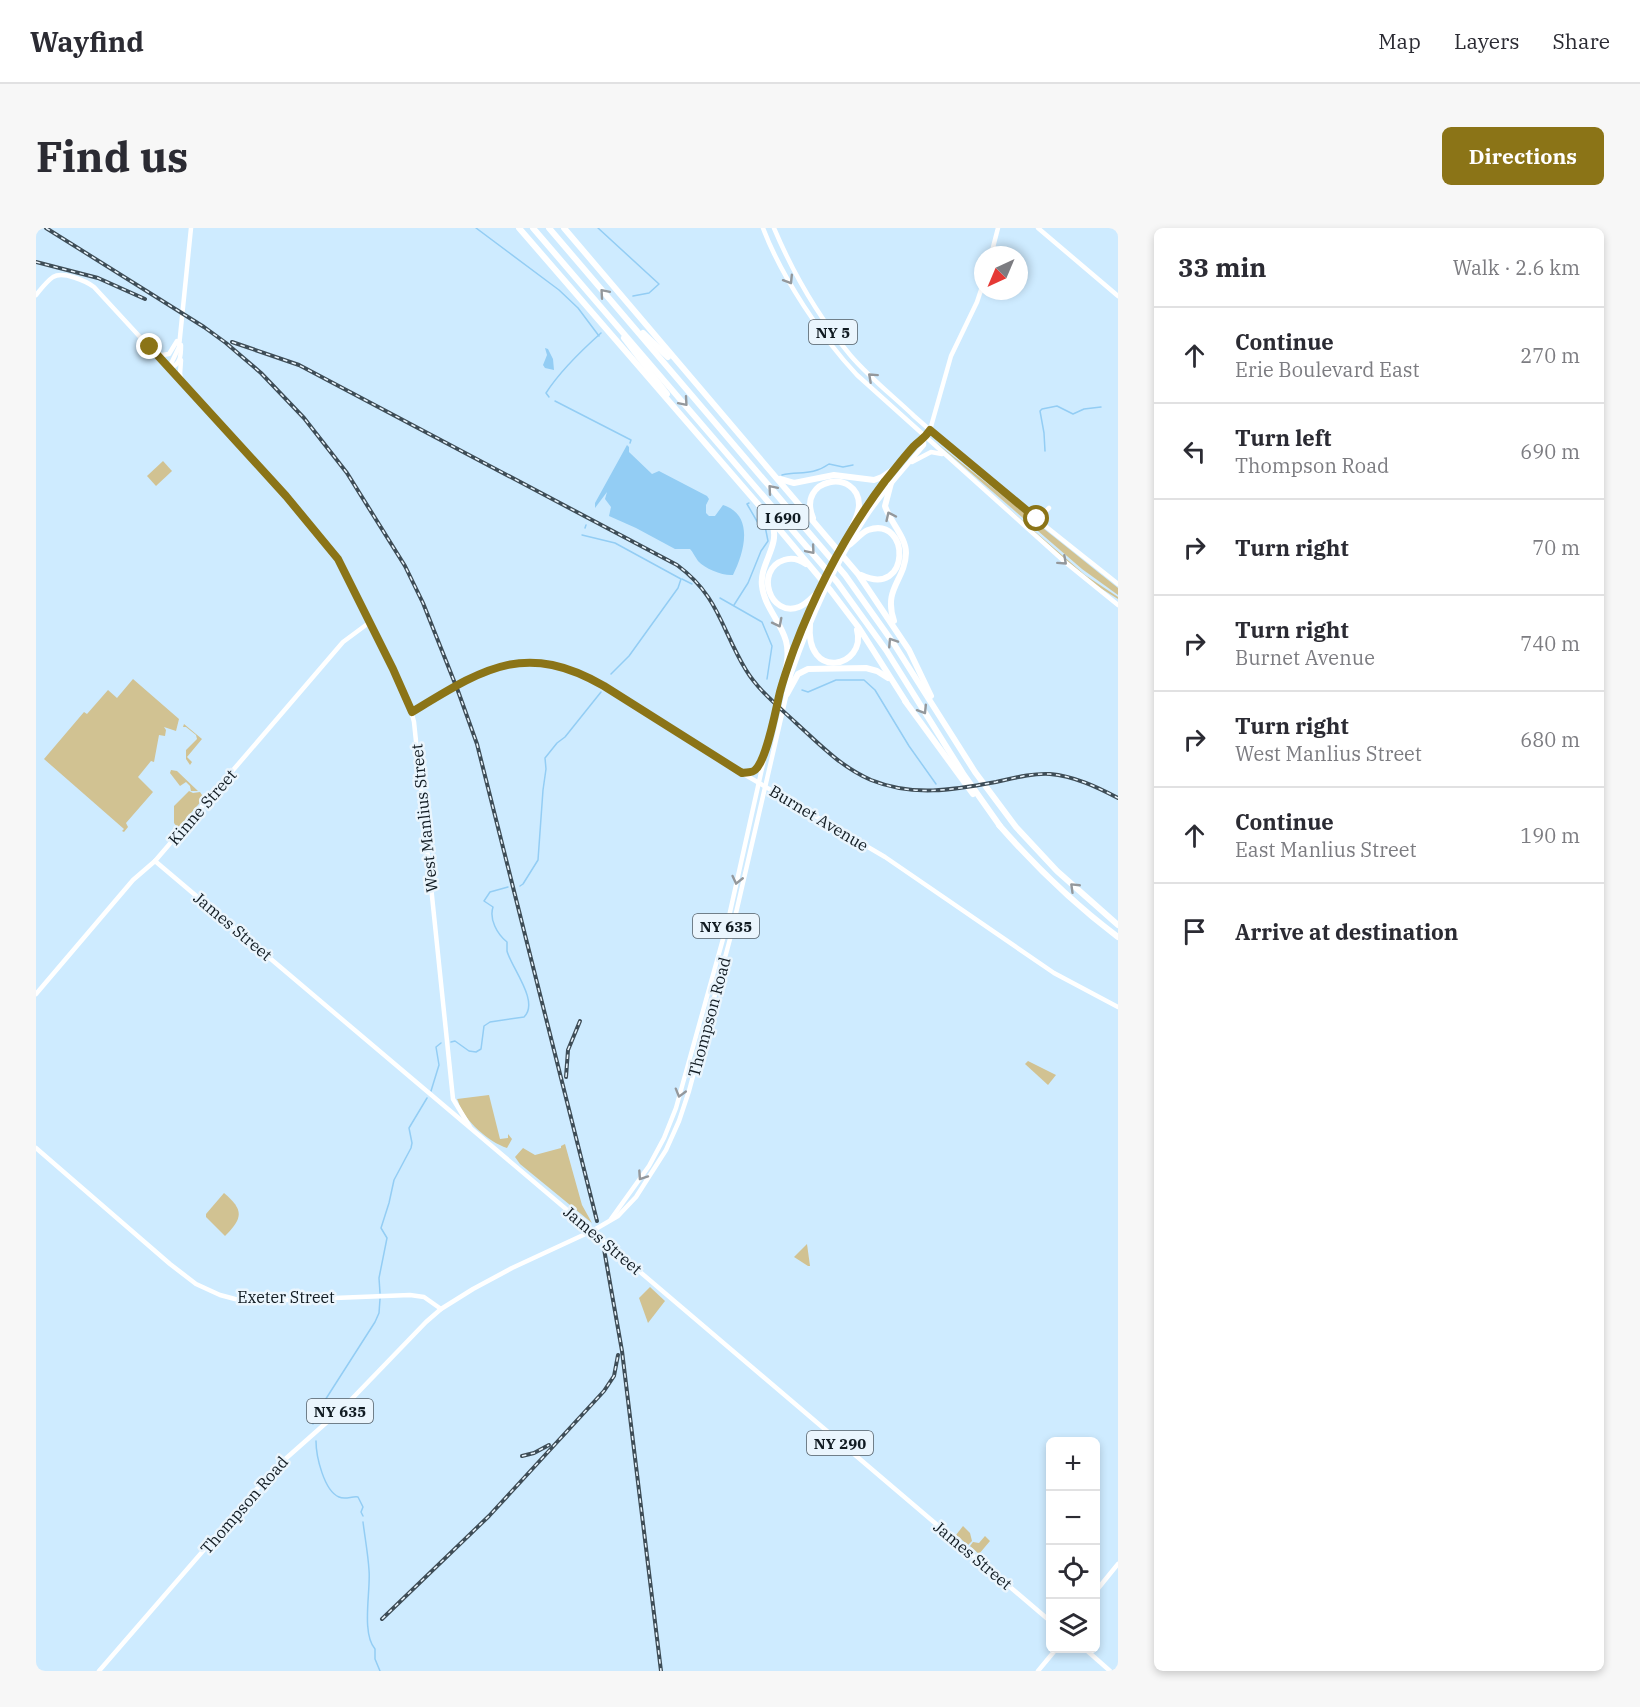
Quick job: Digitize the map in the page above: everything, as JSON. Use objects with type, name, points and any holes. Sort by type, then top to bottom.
[{"type":"highway","points":[[519,228],[812,569],[846,612],[906,702]]},
{"type":"highway","name":"I 690","points":[[533,228],[837,582],[886,650],[962,775],[1000,826],[1064,893],[1118,937]]},
{"type":"highway","name":"I 690","points":[[549,228],[845,575],[873,612],[975,772],[1016,826],[1057,871],[1118,925]]},
{"type":"highway","points":[[564,228],[858,574],[898,630],[936,709]]},
{"type":"highway","points":[[577,279],[647,367],[692,429]]},
{"type":"highway","points":[[620,311],[702,391]]},
{"type":"highway","points":[[765,464],[785,482],[794,483],[834,475],[874,480],[897,466]]},
{"type":"highway","points":[[822,531],[813,517],[810,500],[816,489],[834,481],[850,486],[858,497],[858,511],[850,532]]},
{"type":"highway","points":[[891,483],[885,506],[905,549],[904,563],[891,595],[890,605],[898,630]]},
{"type":"highway","points":[[763,510],[773,527],[775,537],[762,580],[762,590],[787,642],[785,674]]},
{"type":"highway","points":[[848,547],[864,532],[874,529],[889,533],[900,548],[899,562],[892,573],[886,577],[870,579],[858,574]]},
{"type":"highway","points":[[812,569],[801,561],[788,559],[782,561],[772,569],[767,578],[767,585],[776,603],[789,608],[800,607],[820,594]]},
{"type":"highway","points":[[810,624],[809,641],[814,653],[825,661],[843,661],[853,654],[858,644],[857,630],[846,612]]},
{"type":"highway","points":[[784,695],[794,679],[808,669],[866,668],[886,676],[962,775]]},
{"type":"main road","points":[[169,368],[177,353],[181,333],[191,228]]},
{"type":"main road","name":"NY 5","points":[[763,228],[780,266],[840,357],[868,386],[1118,584]]},
{"type":"main road","name":"NY 5","points":[[774,228],[790,263],[843,345],[864,370],[945,455],[1065,562],[1118,603]]},
{"type":"main road","points":[[993,246],[998,228]]},
{"type":"main road","points":[[1038,228],[1118,296]]},
{"type":"main road","points":[[36,295],[53,277],[58,275],[91,284],[169,368]]},
{"type":"main road","name":"Thompson Road","points":[[611,1219],[649,1166],[676,1108],[728,921],[773,718],[784,695],[820,594],[866,516],[924,445],[951,356],[978,300]]},
{"type":"main road","points":[[153,351],[162,355],[169,354],[181,333]]},
{"type":"main road","points":[[181,333],[180,374],[183,383]]},
{"type":"main road","points":[[169,368],[176,365],[181,355]]},
{"type":"main road","name":"NY 290","points":[[169,368],[183,383]]},
{"type":"main road","name":"West Manlius Street","points":[[183,383],[286,496],[338,559],[412,712],[453,1099],[470,1127]]},
{"type":"main road","name":"Thompson Road","points":[[99,1671],[274,1469],[344,1407],[441,1309],[472,1289],[512,1268],[592,1231],[624,1210],[649,1179],[679,1121],[730,939],[779,724],[785,674],[850,532],[897,466],[927,435]]},
{"type":"main road","points":[[907,465],[931,452],[945,455]]},
{"type":"main road","points":[[1037,519],[1049,508]]},
{"type":"main road","name":"Kinne Street","points":[[36,994],[133,880],[155,861],[344,642],[370,622]]},
{"type":"main road","name":"Burnet Avenue","points":[[412,712],[476,675],[501,665],[528,662],[547,663],[583,674],[742,773],[885,857],[1054,973],[1118,1007]]},
{"type":"main road","points":[[742,773],[755,770],[768,742]]},
{"type":"main road","name":"James Street","points":[[155,861],[1046,1618]]},
{"type":"main road","name":"West Manlius Street","points":[[449,1111],[453,1099]]},
{"type":"main road","name":"Exeter Street","points":[[36,1148],[183,1275],[213,1293],[235,1299],[259,1301],[410,1294],[424,1297],[441,1309]]},
{"type":"main road","points":[[1100,1585],[1118,1564]]},
{"type":"main road","points":[[1038,1671],[1053,1653]]},
{"type":"main road","points":[[1090,1653],[1110,1671]]},
{"type":"shaded area","points":[[934,441],[1118,588],[1118,595],[1082,569]]},
{"type":"shaded area","points":[[163,461],[172,471],[156,486],[147,476]]},
{"type":"shaded area","points":[[969,474],[1085,575],[1118,599],[1089,581]]},
{"type":"shaded area","points":[[133,679],[179,719],[176,731],[164,727],[165,736],[159,735],[154,762],[151,761],[138,777],[153,792],[126,823],[128,827],[124,832],[122,831],[124,829],[44,759],[84,712],[87,714],[108,690],[117,698]]},
{"type":"shaded area","points":[[184,724],[202,739],[187,757],[192,762],[190,765],[186,759],[186,750],[197,739],[196,735],[183,727]]},
{"type":"shaded area","points":[[171,770],[177,771],[198,791],[191,791],[186,782],[180,786],[170,773]]},
{"type":"shaded area","points":[[189,791],[200,792],[204,798],[178,828],[174,823],[174,806]]},
{"type":"shaded area","points":[[1028,1061],[1056,1075],[1048,1085],[1025,1064]]},
{"type":"shaded area","points":[[489,1095],[500,1139],[508,1138],[508,1134],[512,1139],[507,1148],[478,1130],[461,1109],[457,1099]]},
{"type":"shaded area","points":[[565,1144],[582,1205],[592,1223],[520,1164],[515,1157],[523,1148],[535,1155],[561,1148]]},
{"type":"shaded area","points":[[224,1193],[235,1204],[239,1214],[235,1224],[225,1236],[206,1217]]},
{"type":"shaded area","points":[[807,1244],[810,1266],[794,1257]]},
{"type":"shaded area","points":[[650,1287],[665,1301],[648,1323],[639,1298]]},
{"type":"shaded area","points":[[963,1526],[970,1533],[972,1541],[968,1545],[956,1535]]},
{"type":"shaded area","points":[[985,1536],[990,1541],[979,1554],[970,1546],[973,1542],[979,1543]]},
{"type":"water","points":[[545,348],[548,349],[553,359],[554,370],[545,368],[543,365],[547,355]]},
{"type":"water","points":[[627,445],[629,452],[652,474],[659,471],[707,496],[709,499],[706,513],[709,516],[715,516],[723,505],[740,517],[744,535],[743,546],[733,575],[719,573],[705,567],[690,549],[675,549],[609,516],[611,507],[605,499],[607,492],[595,508],[595,503]]},
{"type":"waterway","points":[[476,228],[559,290],[578,308],[599,336]]},
{"type":"waterway","points":[[598,228],[659,284],[649,293],[633,296]]},
{"type":"waterway","points":[[549,397],[546,393],[558,377],[601,333]]},
{"type":"waterway","points":[[555,401],[631,440],[630,443]]},
{"type":"waterway","points":[[1045,451],[1040,411],[1042,409],[1057,406],[1073,414],[1084,409],[1101,407]]},
{"type":"waterway","points":[[782,475],[811,472],[829,464],[843,467],[853,465]]},
{"type":"waterway","points":[[734,605],[748,583],[761,551],[768,541],[765,526],[758,523],[747,504],[749,503]]},
{"type":"waterway","points":[[582,535],[615,543],[681,579],[678,588],[629,656],[611,674]]},
{"type":"waterway","points":[[682,579],[692,584]]},
{"type":"waterway","points":[[720,598],[762,622],[772,646],[767,679]]},
{"type":"waterway","points":[[802,690],[808,692],[836,680],[864,680],[875,690],[909,746],[936,784]]},
{"type":"waterway","points":[[520,886],[538,860],[545,758],[601,692]]},
{"type":"waterway","points":[[451,1042],[455,1041],[469,1051],[476,1052],[481,1049],[484,1026],[490,1022],[524,1017],[528,1011],[527,994],[507,951],[507,942],[497,931],[493,921],[493,907],[484,901],[490,892],[508,887]]},
{"type":"waterway","points":[[431,1091],[439,1065],[436,1047],[441,1043]]},
{"type":"waterway","points":[[380,1293],[379,1278],[387,1238],[381,1228],[394,1180],[411,1148],[409,1128],[427,1098]]},
{"type":"waterway","points":[[313,1424],[313,1419],[375,1322],[379,1313],[380,1299]]},
{"type":"waterway","points":[[316,1441],[319,1464],[329,1488],[341,1498],[358,1497],[363,1507],[361,1512],[363,1516]]},
{"type":"waterway","points":[[363,1522],[369,1570],[368,1633],[375,1649],[375,1659],[380,1671]]},
{"type":"railway","points":[[46,228],[204,327],[261,373],[304,418],[347,473],[405,566],[423,603],[477,744],[597,1221]]},
{"type":"railway","points":[[36,262],[98,278],[145,299]]},
{"type":"railway","points":[[232,342],[299,365],[677,565],[691,577],[711,601],[746,670],[756,684],[822,747],[860,775],[902,789],[933,790],[1050,774],[1077,780],[1118,798]]},
{"type":"railway","points":[[566,1077],[568,1050],[580,1021]]},
{"type":"railway","points":[[604,1249],[622,1351],[661,1671]]},
{"type":"railway","points":[[382,1619],[489,1516],[604,1391],[614,1376],[618,1355]]},
{"type":"railway","points":[[522,1456],[549,1445]]},
{"type":"route","points":[[150,347],[286,496],[338,559],[412,712],[476,675],[493,668],[512,663],[556,664],[583,674],[604,686],[742,773],[752,772],[758,766],[768,742],[785,674],[803,625],[829,568],[875,495],[910,450],[924,439],[930,430],[1037,519]]}]
